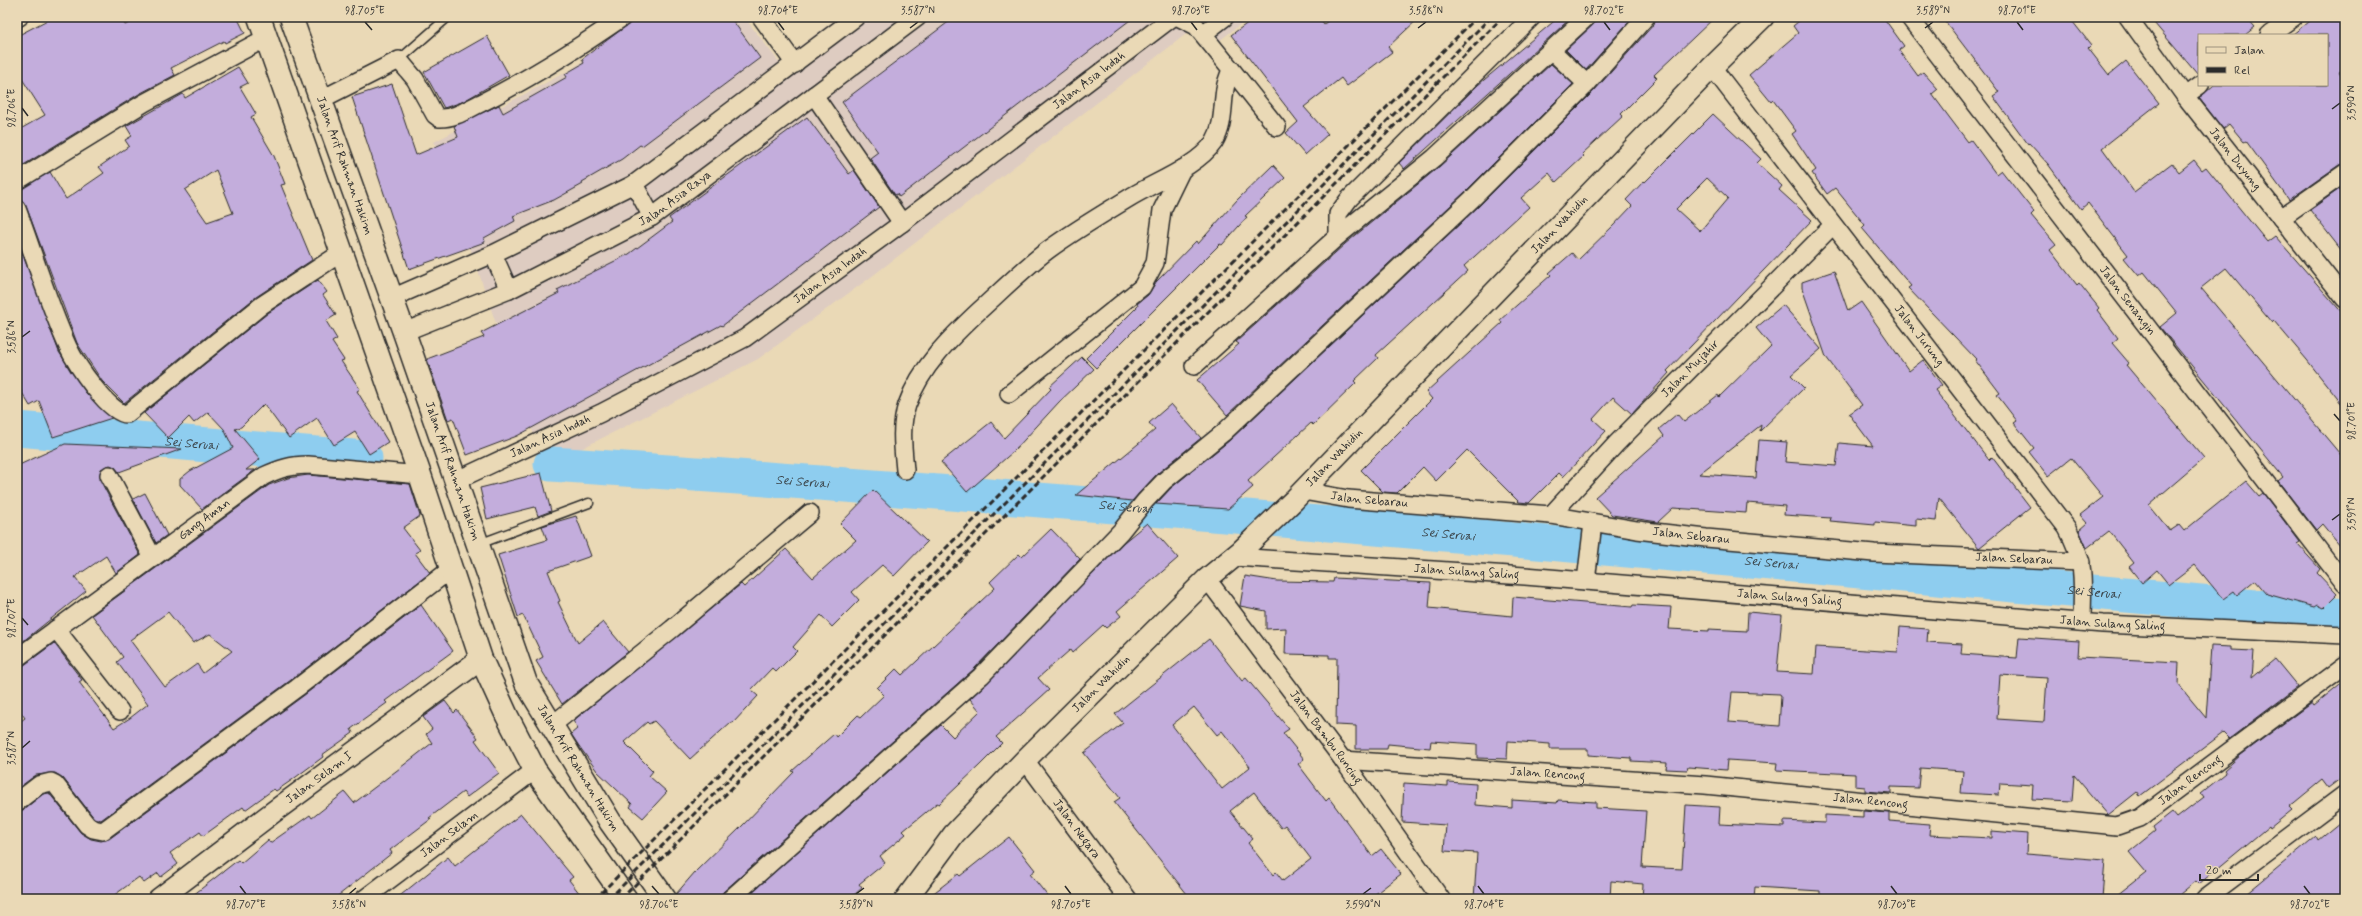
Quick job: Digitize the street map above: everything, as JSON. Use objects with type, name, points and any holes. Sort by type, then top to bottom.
[{"type":"main road","points":[[259,17],[420,476],[481,659],[507,716],[535,770],[626,899]]},
{"type":"main road","name":"Jalan Arif Rahman Hakim","points":[[291,17],[404,332],[526,683],[611,823],[665,899]]},
{"type":"street","points":[[320,100],[399,60],[415,79],[435,115],[439,118],[451,118],[528,78],[574,51],[623,17]]},
{"type":"street","points":[[761,17],[795,64]]},
{"type":"street","points":[[392,298],[493,254],[634,184],[856,17]]},
{"type":"street","name":"Jalan Asia Raya","points":[[404,332],[509,290],[652,217],[918,17]]},
{"type":"street","name":"Jalan Asia Indah","points":[[455,481],[601,413],[745,338],[902,223],[1173,17]]},
{"type":"street","points":[[1178,17],[1197,26],[1277,127]]},
{"type":"street","points":[[1197,26],[1226,17]]},
{"type":"street","points":[[1338,236],[1336,221],[1338,214],[1349,199],[1532,17]]},
{"type":"street","points":[[1194,366],[1338,236],[1434,158],[1552,51],[1586,17]]},
{"type":"street","points":[[730,899],[976,681],[1121,531],[1145,501],[1164,481],[1223,433],[1466,204],[1587,84],[1646,17]]},
{"type":"street","name":"Jalan Wahidin","points":[[906,899],[954,834],[1025,760],[1207,580],[1237,554],[1299,495],[1712,67],[1763,17]]},
{"type":"street","name":"Jalan Senangin","points":[[1909,17],[2345,584]]},
{"type":"street","name":"Jalan Duyung","points":[[2128,17],[2185,96],[2345,299]]},
{"type":"street","points":[[2270,34],[2289,18]]},
{"type":"street","points":[[17,181],[144,103],[266,38]]},
{"type":"street","points":[[1552,51],[1587,84]]},
{"type":"street","name":"Jalan Jurung","points":[[1712,67],[2066,528],[2079,551],[2083,580],[2082,615]]},
{"type":"street","points":[[905,470],[902,443],[903,424],[907,405],[931,360],[967,322],[1046,251],[1076,230],[1154,183],[1182,169],[1201,156],[1214,142],[1222,124],[1225,89],[1231,69]]},
{"type":"street","points":[[2185,96],[2199,86]]},
{"type":"street","points":[[814,95],[902,223]]},
{"type":"street","points":[[1009,394],[1142,287],[1155,263],[1162,210],[1182,169]]},
{"type":"street","points":[[2281,218],[2345,173]]},
{"type":"street","points":[[634,184],[652,217]]},
{"type":"street","points":[[17,209],[69,349],[107,404],[121,414],[127,414],[262,305],[341,252]]},
{"type":"street","name":"Jalan Mujahir","points":[[1551,515],[1621,439],[1834,225]]},
{"type":"street","points":[[493,254],[509,290]]},
{"type":"street","name":"Gang Aman","points":[[17,658],[264,476],[293,465],[308,465],[420,476]]},
{"type":"street","points":[[109,475],[153,558]]},
{"type":"street","name":"Jalan Sebarau","points":[[1299,495],[1551,515],[1592,529],[1874,553],[2081,562]]},
{"type":"street","points":[[551,726],[672,629],[810,513]]},
{"type":"street","points":[[1586,577],[1592,529]]},
{"type":"street","name":"Jalan Sulang Saling","points":[[1237,554],[1586,577],[2345,635]]},
{"type":"street","points":[[17,802],[39,785],[51,782],[55,784],[87,825],[93,829],[103,830],[297,688],[451,569]]},
{"type":"street","name":"Jalan Bambu Runcing","points":[[1207,580],[1343,760],[1441,899]]},
{"type":"street","points":[[56,629],[120,711]]},
{"type":"street","name":"Jalan Selam I","points":[[159,899],[276,810],[481,659]]},
{"type":"street","name":"Jalan Rencong","points":[[1343,760],[1705,785],[2117,826],[2140,818],[2345,665]]},
{"type":"street","name":"Jalan Negara","points":[[1025,760],[1128,899]]},
{"type":"street","name":"Jalan Selam","points":[[364,899],[535,770]]},
{"type":"street","points":[[2205,899],[2345,794]]},
{"type":"lane","points":[[399,60],[448,17]]},
{"type":"lane","points":[[477,544],[589,504]]},
{"type":"shaded area","points":[[648,17],[744,17],[779,62],[839,17],[1250,17],[1206,51],[1190,31],[871,277],[758,359],[545,467],[434,142],[572,69]]},
{"type":"building","points":[[53,17],[121,17],[125,25],[141,17],[237,17],[245,33],[225,43],[224,41],[171,68],[175,75],[139,94],[17,169],[17,131],[45,115],[17,71],[17,36]]},
{"type":"building","points":[[638,17],[730,17],[760,58],[642,146],[640,145],[622,159],[582,182],[583,184],[554,200],[513,216],[515,221],[484,238],[485,242],[409,269],[352,97],[392,84],[416,155],[458,137],[454,126],[499,105],[503,113],[567,77],[565,74],[584,63],[582,59]]},
{"type":"building","points":[[955,17],[1134,17],[899,197],[897,194],[895,195],[870,158],[878,152],[842,102]]},
{"type":"building","points":[[1256,17],[1319,17],[1324,24],[1333,17],[1420,17],[1388,47],[1392,52],[1347,86],[1341,78],[1304,107],[1328,134],[1305,155],[1286,133],[1298,122],[1231,35]]},
{"type":"building","points":[[1559,17],[1572,17],[1404,169],[1399,163],[1478,85]]},
{"type":"building","points":[[1597,17],[1633,17],[1586,70],[1566,50],[1594,24]]},
{"type":"building","points":[[1656,17],[1715,17],[1654,75],[1657,78],[1621,114],[1623,116],[1582,154],[1584,156],[1556,182],[1549,173],[1521,198],[1529,207],[1464,266],[1468,271],[1376,355],[1378,358],[1354,381],[1356,383],[1313,425],[1311,423],[1248,481],[1253,487],[1228,509],[1156,504],[1171,488],[1230,440],[1479,206],[1594,91],[1654,24]]},
{"type":"building","points":[[1804,17],[1883,17],[1904,46],[1899,50],[1918,76],[1923,72],[1938,89],[1932,94],[1968,142],[1971,140],[1996,174],[2001,170],[2034,212],[2031,215],[2056,245],[2050,250],[2077,285],[2079,283],[2099,308],[2097,310],[2118,338],[2112,343],[2129,363],[2126,365],[2204,458],[2149,505],[2170,531],[2179,525],[2184,531],[2246,481],[2259,496],[2263,493],[2300,542],[2297,544],[2320,569],[2317,573],[2337,594],[2323,608],[2317,605],[2314,607],[2267,594],[2255,580],[2237,595],[2234,591],[2223,599],[2195,565],[2169,585],[2157,570],[2142,583],[2129,567],[2134,563],[2109,531],[2087,548],[2079,530],[2087,523],[2080,515],[2103,497],[2071,458],[2048,476],[2029,452],[2034,448],[2014,423],[2017,421],[1997,395],[2000,393],[1975,360],[1976,359],[1908,288],[1911,286],[1862,228],[1865,225],[1835,188],[1827,194],[1812,173],[1816,170],[1792,134],[1796,131],[1773,100],[1771,102],[1749,75],[1798,33],[1793,26]]},
{"type":"building","points":[[1942,17],[2069,17],[2091,45],[2088,48],[2109,75],[2126,61],[2159,103],[2102,148],[2134,192],[2172,163],[2179,172],[2194,160],[2202,170],[2206,167],[2267,242],[2275,236],[2345,316],[2345,408],[2274,321],[2272,323],[2226,268],[2201,288],[2345,460],[2345,552],[2322,524],[2316,530],[2278,481],[2283,477],[2160,327],[2177,313],[2144,272],[2139,276],[2124,258],[2128,255],[2088,203],[2081,209],[2048,164],[2029,143],[2028,144],[1993,96],[1999,92]]},
{"type":"building","points":[[2149,17],[2246,17],[2255,27],[2246,34],[2198,34],[2198,75]]},
{"type":"building","points":[[2314,17],[2345,17],[2345,68],[2339,72],[2345,79],[2345,163],[2339,165],[2289,200],[2246,141],[2244,142],[2229,124],[2223,129],[2199,98],[2213,86],[2328,86],[2328,34],[2293,34]]},
{"type":"building","points":[[487,36],[509,75],[462,102],[444,108],[424,72]]},
{"type":"building","points":[[1551,64],[1573,84],[1465,192],[1227,415],[1197,380],[1239,344],[1236,342],[1345,244],[1440,166]]},
{"type":"building","points":[[238,67],[248,83],[240,87],[256,114],[251,117],[274,156],[285,184],[281,185],[312,260],[256,297],[124,403],[102,381],[77,343],[26,206],[23,201],[17,199],[17,191],[50,172],[66,199],[104,173],[99,167],[129,146],[125,140],[132,136],[126,126],[183,94],[185,98]],"holes":[[[216,170],[233,213],[207,222],[185,190]]]},
{"type":"building","points":[[1713,114],[1761,159],[1757,163],[1782,186],[1779,190],[1812,220],[1667,371],[1669,373],[1632,414],[1613,397],[1593,419],[1606,431],[1563,477],[1559,473],[1529,503],[1519,502],[1467,450],[1436,481],[1423,467],[1397,493],[1383,492],[1361,470],[1432,399],[1426,392],[1502,323],[1500,320],[1551,275],[1549,273],[1572,253],[1578,260],[1632,206],[1626,200],[1644,181],[1645,182]],"holes":[[[1707,178],[1728,198],[1700,231],[1676,209]]]},
{"type":"building","points":[[807,117],[849,174],[854,170],[879,207],[722,326],[721,325],[517,436],[467,455],[453,418],[448,420],[427,359],[484,337],[481,333],[559,293],[557,290],[629,254],[672,222],[669,218]]},
{"type":"building","points":[[1273,165],[1285,178],[1245,216],[1247,217],[1222,245],[1220,244],[1096,368],[1086,358],[1138,306],[1137,304],[1148,295],[1156,282],[1196,241],[1198,244],[1237,200]]},
{"type":"building","points":[[2345,185],[2345,255],[2310,210]]},
{"type":"building","points":[[17,239],[59,352],[86,393],[112,418],[53,437],[39,401],[30,406],[17,384]]},
{"type":"building","points":[[1834,271],[1848,311],[1861,302],[1909,371],[1923,360],[1942,385],[1935,390],[1989,460],[1992,457],[2030,507],[1979,548],[1939,498],[1936,521],[1916,519],[1916,526],[1875,522],[1875,525],[1830,521],[1831,518],[1784,515],[1785,506],[1747,503],[1746,513],[1673,508],[1658,522],[1612,515],[1595,497],[1664,436],[1659,429],[1677,414],[1684,422],[1718,395],[1719,397],[1771,346],[1756,328],[1783,305],[1821,349],[1791,375],[1804,388],[1760,431],[1761,425],[1699,474],[1756,478],[1759,440],[1787,442],[1785,462],[1836,466],[1839,443],[1873,446],[1849,414],[1862,405],[1826,357],[1802,288],[1802,282]]},
{"type":"building","points":[[318,280],[327,292],[323,295],[336,315],[326,321],[337,339],[332,342],[344,360],[341,361],[360,389],[357,391],[388,442],[369,454],[355,432],[334,445],[317,418],[289,438],[264,404],[241,427],[235,429],[260,459],[246,470],[255,470],[202,509],[180,485],[180,479],[190,471],[233,448],[224,429],[208,412],[194,423],[189,417],[168,438],[144,413],[268,313]]},
{"type":"building","points":[[1082,357],[1094,369],[1059,402],[1014,451],[967,492],[941,462],[991,422],[1004,438],[1051,389],[1049,387]]},
{"type":"building","points":[[1171,404],[1201,438],[1158,473],[1132,501],[1076,495],[1155,430],[1149,423]]},
{"type":"building","points":[[65,444],[182,449],[119,472],[115,467],[110,465],[101,469],[100,480],[140,555],[116,573],[106,556],[75,577],[86,591],[17,646],[17,466]]},
{"type":"building","points":[[541,473],[551,511],[538,516],[535,507],[487,519],[480,488]]},
{"type":"building","points":[[308,475],[410,484],[420,516],[403,528],[420,550],[415,553],[430,573],[291,680],[101,820],[94,818],[63,778],[55,773],[36,775],[17,789],[17,724],[25,718],[17,707],[17,668],[23,666],[54,643],[82,680],[79,682],[114,728],[130,718],[148,704],[117,662],[123,657],[92,615],[269,485],[288,478]],"holes":[[[168,612],[193,643],[210,634],[232,651],[203,673],[197,664],[165,687],[130,640]]]},
{"type":"building","points":[[873,490],[927,542],[894,576],[882,565],[852,592],[859,600],[832,627],[821,615],[793,647],[797,651],[776,672],[772,668],[751,690],[758,696],[733,723],[731,722],[690,759],[654,721],[649,724],[647,722],[624,742],[653,771],[649,776],[667,792],[643,818],[630,807],[632,804],[597,771],[571,734],[578,728],[573,721],[741,584],[744,587],[786,549],[813,578],[856,540],[840,524]]},
{"type":"building","points":[[145,493],[167,535],[156,543],[133,499]]},
{"type":"building","points":[[576,516],[591,556],[548,571],[560,601],[558,602],[578,643],[603,622],[628,652],[562,704],[536,661],[543,657],[523,615],[518,617],[498,555],[547,540],[542,526]]},
{"type":"building","points":[[1147,523],[1178,558],[1117,611],[1121,616],[1106,628],[1103,625],[1072,653],[1070,650],[1038,678],[1049,690],[996,737],[1002,743],[980,765],[939,804],[937,803],[903,831],[906,834],[880,856],[885,863],[859,884],[862,888],[849,899],[758,899],[752,892],[941,725],[953,737],[980,711],[970,699],[1124,542]]},
{"type":"building","points":[[1051,529],[1080,559],[974,669],[723,892],[720,899],[677,899],[676,894],[695,872],[794,772],[792,771],[834,734],[836,737],[858,715],[861,717],[884,695],[877,688],[896,669],[902,675],[995,588],[990,582],[1019,554],[1022,557]]},
{"type":"building","points":[[1245,576],[1277,581],[1333,582],[1334,578],[1431,583],[1429,608],[1512,616],[1513,597],[1632,607],[1633,605],[1671,607],[1669,629],[1747,631],[1748,612],[1782,615],[1777,672],[1814,674],[1816,647],[1898,652],[1900,627],[1928,629],[1927,642],[1962,644],[1961,654],[2017,658],[2019,637],[2079,641],[2078,657],[2179,662],[2178,684],[2206,718],[2211,646],[2231,647],[2231,650],[2254,651],[2252,678],[2275,659],[2298,687],[2229,739],[2223,733],[2140,796],[2137,792],[2108,815],[2074,775],[2072,801],[2032,799],[2033,785],[2000,783],[1999,795],[1961,793],[1963,771],[1920,768],[1918,788],[1891,787],[1891,793],[1865,791],[1865,787],[1855,786],[1855,774],[1776,770],[1777,763],[1727,760],[1726,770],[1688,767],[1687,770],[1666,769],[1667,763],[1631,761],[1631,758],[1588,755],[1588,749],[1550,749],[1550,744],[1508,741],[1507,759],[1477,758],[1477,744],[1431,741],[1430,748],[1388,744],[1387,749],[1356,749],[1356,726],[1336,725],[1337,658],[1329,658],[1329,655],[1285,654],[1286,628],[1266,629],[1266,611],[1240,606]],"holes":[[[2000,675],[2047,678],[2044,722],[1997,719]],[[1732,692],[1780,694],[1779,726],[1729,722]]]},
{"type":"building","points":[[421,605],[453,651],[385,701],[387,703],[351,729],[353,733],[322,755],[323,757],[292,780],[276,791],[274,789],[245,810],[243,807],[203,836],[200,832],[170,853],[178,864],[161,877],[158,873],[144,883],[139,877],[109,899],[17,899],[17,812],[23,810],[43,794],[49,793],[81,833],[91,839],[101,841],[109,839],[303,696]]},
{"type":"building","points":[[1209,639],[1242,681],[1246,678],[1289,729],[1283,733],[1304,759],[1298,764],[1326,801],[1329,798],[1372,856],[1381,849],[1401,874],[1369,899],[1191,899],[1114,802],[1120,798],[1084,753],[1123,723],[1115,714]],"holes":[[[1194,707],[1217,735],[1222,731],[1250,767],[1222,789],[1172,725]],[[1254,792],[1281,828],[1285,825],[1311,859],[1283,881],[1276,872],[1273,875],[1248,843],[1253,839],[1230,811]]]},
{"type":"building","points":[[2345,680],[2345,775],[2328,788],[2322,780],[2289,807],[2292,810],[2270,828],[2269,826],[2199,884],[2196,881],[2174,899],[2112,899],[2146,872],[2129,852],[2155,831],[2153,827],[2172,812],[2177,818],[2204,797],[2201,793],[2226,773],[2224,770],[2241,755],[2311,703],[2313,706]]},
{"type":"building","points":[[445,701],[454,713],[457,710],[478,738],[475,740],[499,773],[467,797],[463,792],[429,818],[431,819],[390,850],[392,853],[334,899],[188,899],[238,860],[241,863],[268,840],[270,843],[310,815],[312,818],[345,792],[354,803],[400,768],[432,743],[426,734],[432,729],[423,717]]},
{"type":"building","points":[[1448,782],[1476,784],[1475,805],[1512,808],[1512,800],[1557,803],[1558,800],[1596,802],[1596,808],[1646,811],[1642,867],[1682,869],[1686,805],[1720,807],[1719,824],[1784,827],[1784,821],[1825,823],[1825,815],[1863,817],[1863,811],[1889,813],[1889,821],[1930,824],[1929,835],[1992,838],[1992,831],[2027,834],[2026,854],[2105,860],[2102,899],[1890,899],[1820,895],[1820,891],[1755,887],[1754,899],[1642,899],[1643,884],[1611,881],[1610,899],[1474,899],[1477,853],[1444,851],[1446,825],[1402,822],[1404,783],[1448,786]]},
{"type":"building","points":[[521,814],[573,877],[569,880],[584,899],[396,899],[448,857],[455,866]]},
{"type":"building","points":[[2345,818],[2345,899],[2240,899],[2316,836],[2318,840]]},
{"type":"building","points":[[1009,837],[1035,870],[1030,874],[1050,899],[926,899],[958,874],[960,876]]},
{"type":"waterway","name":"Sei Seruai","points":[[17,429],[365,458]]},
{"type":"waterway","name":"Sei Seruai","points":[[551,464],[1224,515],[2345,615]]},
{"type":"railway","points":[[595,899],[1477,17]]},
{"type":"railway","points":[[609,899],[1491,17]]},
{"type":"railway","points":[[621,899],[1503,17]]}]
